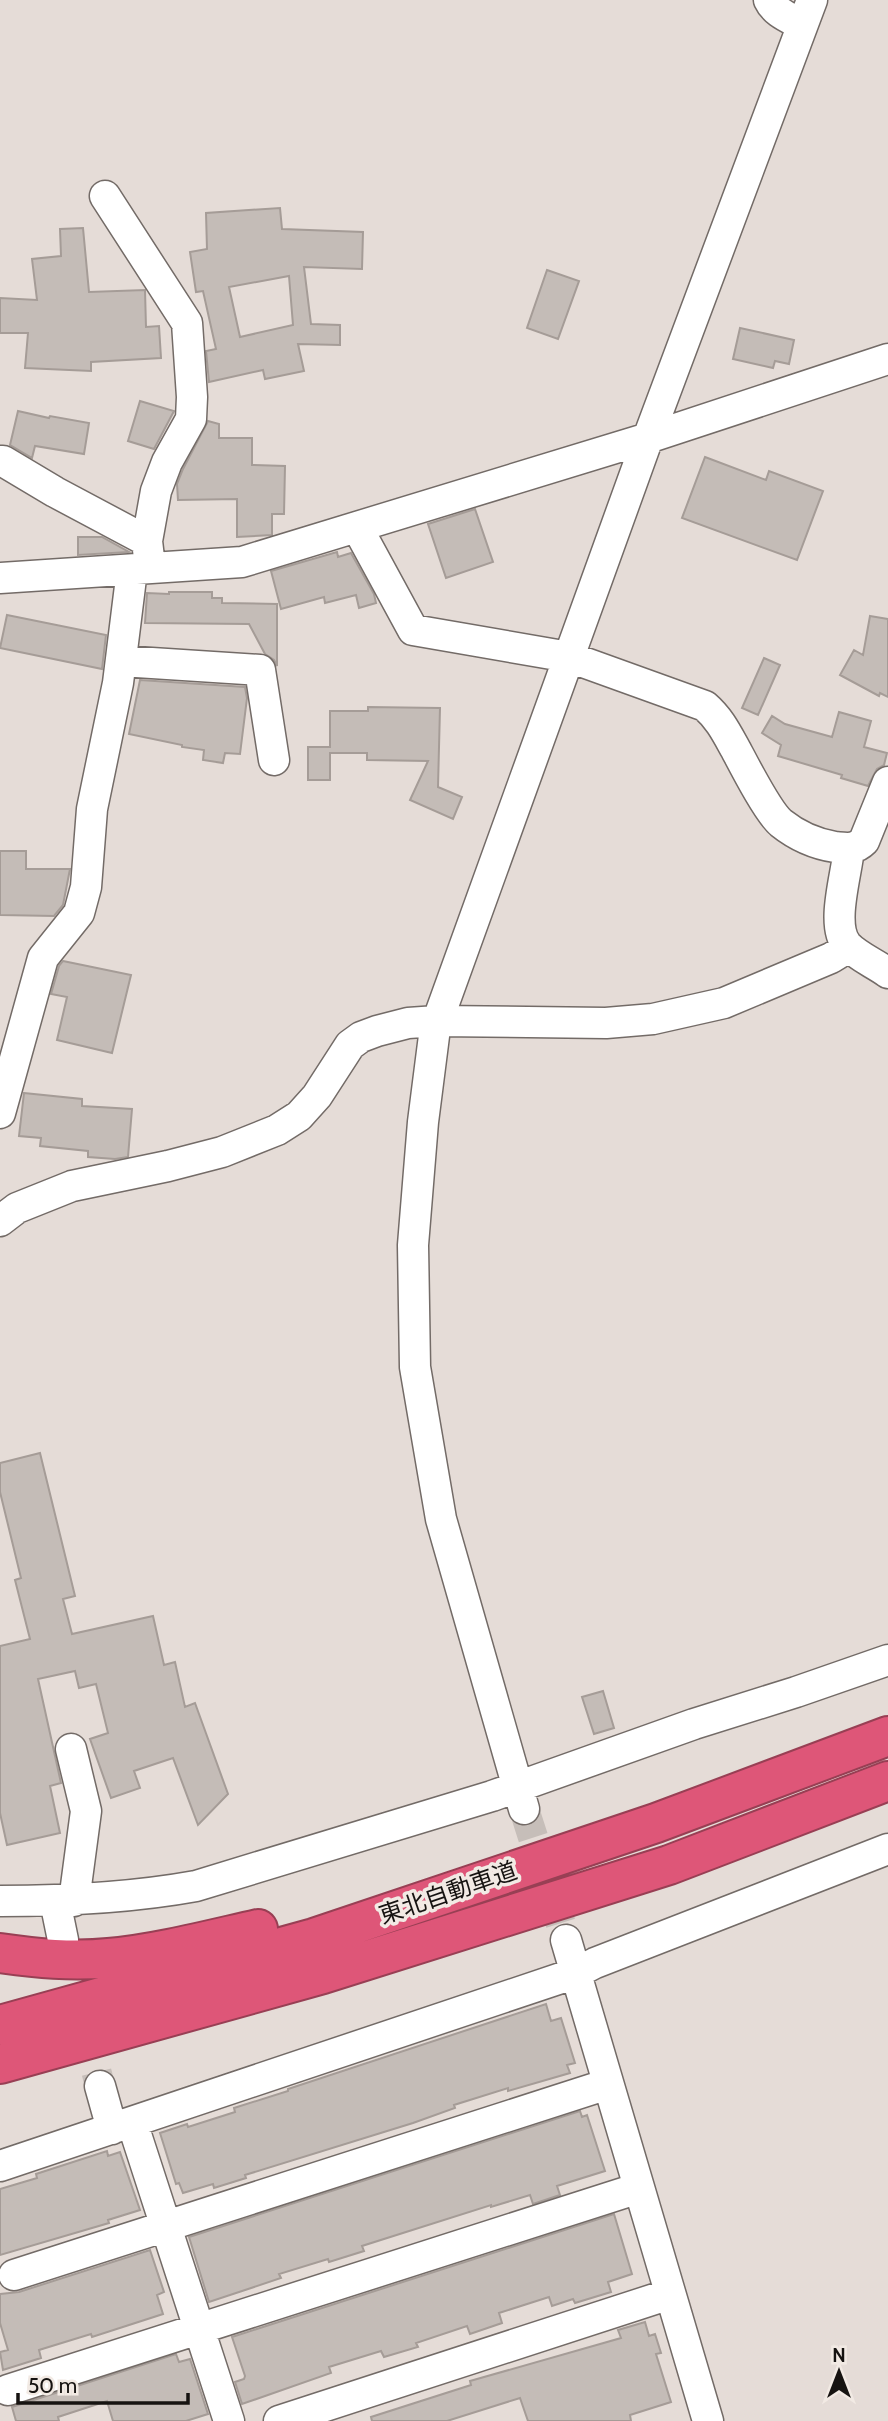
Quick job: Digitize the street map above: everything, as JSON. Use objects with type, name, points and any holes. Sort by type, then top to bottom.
[{"type":"highway","name":"東北自動車道","points":[[0,2025],[314,1938],[656,1823],[888,1736]]},
{"type":"highway","name":"東北自動車道","points":[[0,2064],[323,1974],[669,1865],[888,1781]]},
{"type":"highway","points":[[0,1953],[57,1950],[106,1959],[167,1950],[305,1919],[656,1823]]},
{"type":"highway","points":[[0,2085],[323,1974]]},
{"type":"street","points":[[520,1798],[440,1520],[415,1367],[413,1245],[423,1122],[437,1021],[648,438],[807,12],[782,14],[769,0]]},
{"type":"street","points":[[0,1113],[43,958],[79,913],[86,887],[92,808],[156,491],[167,462],[191,419],[187,323],[104,196]]},
{"type":"street","points":[[0,578],[143,560],[242,562],[648,438],[888,359]]},
{"type":"street","points":[[0,461],[55,492],[143,560]]},
{"type":"street","points":[[357,527],[413,630],[569,657],[705,706],[717,716],[750,776],[780,822],[825,845],[868,844]]},
{"type":"street","points":[[121,661],[260,670],[274,760]]},
{"type":"street","points":[[888,782],[868,844],[839,916],[839,934],[849,947],[888,973]]},
{"type":"street","points":[[0,1221],[18,1208],[72,1186],[167,1166],[255,1140],[299,1116],[317,1096],[350,1045],[361,1037],[408,1023],[437,1021],[606,1023],[653,1019],[724,1003],[831,958],[849,947]]},
{"type":"street","points":[[0,1901],[65,1901],[147,1895],[196,1886],[520,1798],[694,1724],[888,1660]]},
{"type":"street","points":[[0,1974],[57,1950],[65,1901],[86,1811],[72,1749]]},
{"type":"street","points":[[0,2166],[576,1973],[595,1963],[888,1849]]},
{"type":"street","points":[[566,1940],[708,2421]]},
{"type":"street","points":[[14,2275],[608,2084]]},
{"type":"street","points":[[100,2086],[122,2125],[165,2225],[229,2421]]},
{"type":"street","points":[[8,2390],[639,2188]]},
{"type":"street","points":[[279,2421],[670,2294]]},
{"type":"building","points":[[280,208],[282,229],[363,232],[362,269],[304,267],[311,324],[340,325],[340,345],[298,344],[304,371],[265,379],[263,370],[209,382],[206,351],[216,349],[203,291],[196,292],[190,252],[207,249],[206,213]],"holes":[[[289,276],[293,325],[240,337],[229,287]]]},
{"type":"building","points":[[83,228],[89,292],[145,290],[146,327],[159,326],[161,358],[91,362],[91,371],[25,368],[28,333],[0,333],[0,298],[37,300],[32,259],[61,256],[60,229]]},
{"type":"building","points":[[547,270],[579,281],[558,339],[527,328]]},
{"type":"building","points":[[740,328],[794,340],[789,364],[775,361],[773,368],[733,359]]},
{"type":"building","points":[[140,401],[174,411],[154,449],[128,441]]},
{"type":"building","points":[[18,411],[89,423],[84,454],[35,446],[32,458],[10,445]]},
{"type":"building","points":[[208,421],[219,424],[219,438],[252,438],[252,465],[285,466],[284,514],[272,514],[272,535],[237,537],[237,499],[178,500],[177,484]]},
{"type":"building","points":[[705,457],[766,480],[769,471],[823,491],[797,560],[682,518]]},
{"type":"building","points":[[475,509],[493,562],[446,578],[428,524]]},
{"type":"building","points":[[78,537],[102,537],[129,552],[78,555]]},
{"type":"building","points":[[337,552],[338,557],[351,553],[374,594],[376,603],[359,608],[356,595],[325,603],[324,597],[281,609],[271,571]]},
{"type":"building","points":[[212,592],[212,598],[222,598],[222,603],[277,604],[277,666],[274,660],[265,654],[249,624],[145,623],[147,593]]},
{"type":"building","points":[[7,615],[106,635],[102,669],[0,648]]},
{"type":"building","points":[[870,616],[888,619],[888,697],[880,693],[879,696],[840,675],[854,650],[863,655]]},
{"type":"building","points":[[764,658],[780,665],[758,715],[742,708]]},
{"type":"building","points":[[140,680],[245,687],[247,698],[240,754],[225,753],[223,763],[203,760],[204,750],[129,734]]},
{"type":"building","points":[[368,707],[440,708],[438,787],[462,797],[453,819],[410,800],[428,761],[367,760],[367,753],[330,753],[330,780],[308,780],[308,747],[330,747],[330,711],[368,711]]},
{"type":"building","points":[[839,712],[871,721],[864,747],[887,753],[884,765],[877,769],[868,786],[841,778],[842,775],[778,756],[781,745],[762,733],[772,716],[785,724],[832,737]]},
{"type":"building","points":[[0,851],[26,851],[26,869],[70,869],[63,905],[54,916],[0,915]]},
{"type":"building","points":[[63,961],[131,975],[112,1053],[57,1040],[67,997],[51,994]]},
{"type":"building","points":[[24,1093],[82,1099],[82,1106],[132,1109],[128,1157],[88,1157],[88,1151],[40,1146],[41,1138],[19,1136]]},
{"type":"building","points":[[40,1453],[75,1596],[63,1599],[72,1634],[153,1616],[164,1665],[175,1662],[185,1707],[195,1703],[228,1794],[198,1825],[173,1758],[134,1771],[140,1788],[111,1798],[90,1739],[108,1733],[96,1684],[79,1688],[75,1671],[38,1679],[61,1783],[50,1786],[60,1833],[7,1845],[0,1813],[0,1646],[30,1639],[15,1580],[21,1578],[0,1492],[0,1463]]},
{"type":"building","points":[[603,1691],[614,1728],[594,1734],[582,1697]]},
{"type":"building","points":[[546,2004],[551,2021],[561,2018],[575,2063],[567,2065],[570,2073],[454,2105],[455,2108],[413,2123],[245,2175],[246,2178],[214,2188],[213,2184],[183,2193],[179,2183],[176,2184],[160,2133],[235,2112],[234,2108],[288,2089]]},
{"type":"building","points":[[580,2111],[582,2117],[587,2115],[605,2171],[557,2186],[560,2195],[533,2204],[530,2195],[491,2205],[362,2246],[364,2251],[279,2274],[281,2278],[209,2302],[189,2237]]},
{"type":"building","points":[[107,2151],[108,2156],[120,2152],[140,2210],[108,2220],[109,2223],[0,2255],[0,2189]]},
{"type":"building","points":[[614,2214],[632,2274],[608,2282],[611,2292],[575,2303],[573,2299],[552,2306],[549,2297],[499,2313],[502,2323],[470,2334],[467,2326],[416,2343],[418,2347],[384,2357],[381,2351],[329,2367],[331,2373],[242,2404],[235,2382],[245,2376],[232,2337]]},
{"type":"building","points":[[150,2250],[164,2292],[157,2295],[163,2314],[92,2337],[91,2334],[39,2350],[41,2358],[3,2370],[0,2352],[8,2350],[0,2323],[0,2294],[19,2292]]},
{"type":"building","points":[[645,2322],[649,2336],[655,2334],[661,2353],[656,2354],[671,2402],[630,2415],[631,2421],[528,2421],[520,2398],[447,2421],[372,2421],[371,2417],[471,2385],[470,2381],[621,2338],[618,2330]]},
{"type":"building","points":[[176,2354],[179,2362],[190,2359],[208,2414],[186,2421],[113,2421],[107,2401],[58,2417],[59,2421],[16,2421],[12,2407]]},
{"type":"tunnel","points":[[524,1809],[566,1940]]},
{"type":"tunnel","points":[[64,1941],[100,2086]]}]
